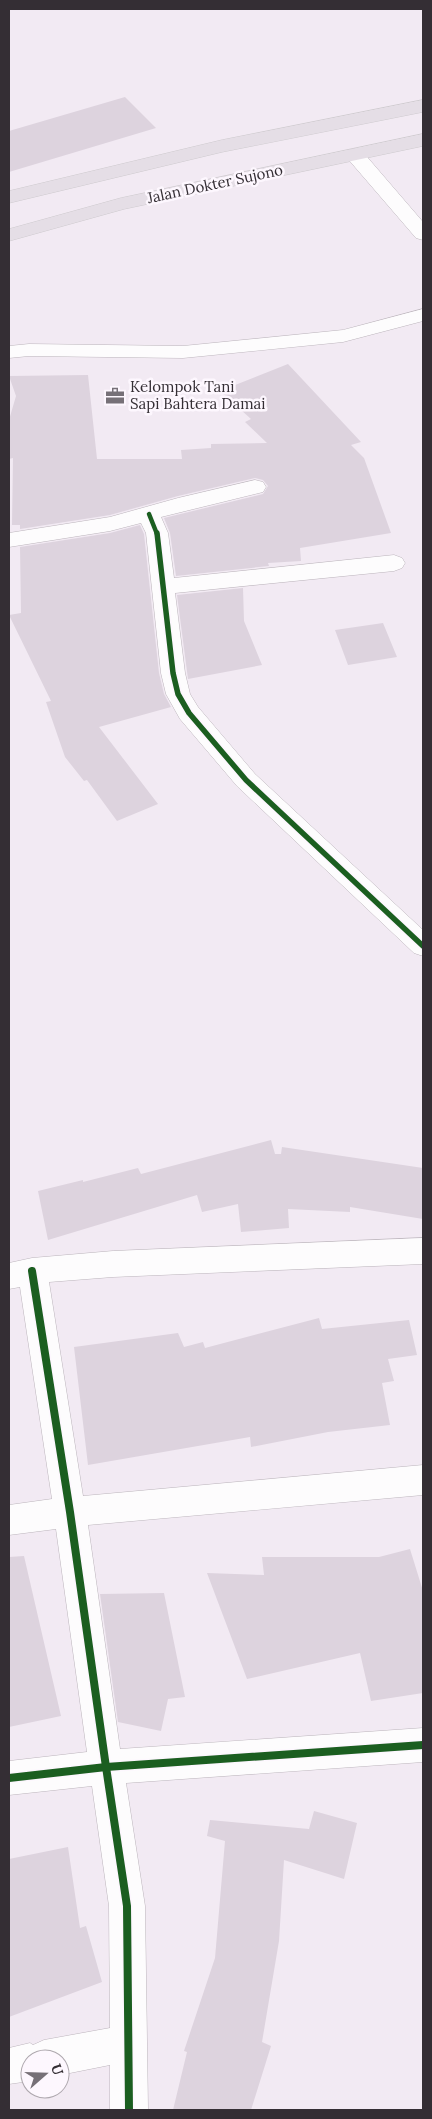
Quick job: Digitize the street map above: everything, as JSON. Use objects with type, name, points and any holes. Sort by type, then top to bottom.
[{"type":"highway","name":"Jalan Dokter Sujono","points":[[9,197],[222,146],[423,106]]},
{"type":"highway","name":"Jalan Dokter Sujono","points":[[9,235],[121,204],[423,140]]},
{"type":"street","points":[[355,155],[423,234]]},
{"type":"street","points":[[9,352],[30,350],[183,352],[343,336],[423,316]]},
{"type":"street","points":[[9,540],[110,524],[178,505],[255,487]]},
{"type":"street","points":[[149,514],[157,533],[173,673],[178,694],[189,713],[246,780],[423,946]]},
{"type":"street","points":[[163,587],[394,564]]},
{"type":"street","points":[[129,2110],[127,1906],[70,1512],[20,1273],[152,1262],[423,1251]]},
{"type":"street","points":[[9,1520],[70,1512],[423,1480]]},
{"type":"street","points":[[9,1778],[106,1767],[423,1745]]},
{"type":"street","points":[[70,2054],[129,2043]]},
{"type":"building","points":[[125,97],[156,128],[9,172],[9,131]]},
{"type":"building","points":[[288,364],[361,442],[351,445],[364,458],[391,533],[300,548],[301,561],[268,563],[269,566],[176,576],[170,533],[164,518],[263,494],[268,486],[263,480],[255,478],[178,496],[110,515],[20,529],[20,525],[12,525],[13,458],[9,459],[9,420],[16,396],[9,376],[88,375],[97,459],[182,459],[181,450],[211,448],[211,444],[267,443],[245,422],[251,419],[220,391]]},
{"type":"building","points":[[140,525],[144,534],[159,673],[164,694],[171,707],[99,727],[158,804],[117,821],[87,780],[84,781],[65,757],[46,702],[51,701],[9,615],[21,613],[20,547],[110,533]]},
{"type":"building","points":[[243,588],[244,621],[262,665],[188,679],[177,595]]},
{"type":"building","points":[[383,623],[397,657],[348,665],[335,630]]},
{"type":"building","points":[[271,1140],[275,1154],[281,1154],[282,1147],[423,1168],[423,1219],[350,1207],[350,1212],[288,1209],[289,1228],[241,1232],[238,1204],[202,1212],[197,1195],[48,1240],[38,1191],[138,1168],[141,1174]]},
{"type":"building","points":[[319,1318],[322,1329],[409,1320],[417,1355],[388,1359],[394,1381],[382,1383],[390,1425],[328,1432],[251,1447],[250,1437],[88,1465],[74,1347],[178,1333],[184,1347],[203,1342],[205,1348]]},
{"type":"building","points":[[410,1549],[423,1591],[423,1693],[371,1701],[360,1653],[247,1679],[207,1573],[264,1575],[262,1557],[379,1557]]},
{"type":"building","points":[[24,1556],[61,1716],[9,1727],[9,1557]]},
{"type":"building","points":[[164,1593],[185,1697],[168,1699],[161,1731],[118,1722],[100,1594]]},
{"type":"building","points":[[314,1811],[357,1823],[344,1879],[284,1860],[279,1941],[262,2042],[271,2046],[251,2110],[173,2110],[187,2052],[184,2051],[215,1958],[225,1841],[207,1836],[210,1820],[309,1829]]},
{"type":"building","points":[[68,1847],[80,1928],[86,1926],[102,1982],[9,2017],[9,1859]]},
{"type":"cycle path","points":[[149,514],[157,533],[173,673],[178,694],[189,713],[246,780],[423,946]]},
{"type":"cycle path","points":[[9,1778],[106,1767],[70,1512],[32,1271]]},
{"type":"cycle path","points":[[129,2110],[127,1906],[106,1767],[423,1745]]},
{"type":"place","name":"Kelompok Tani Sapi Bahtera Damai","points":[[115,396]]}]
